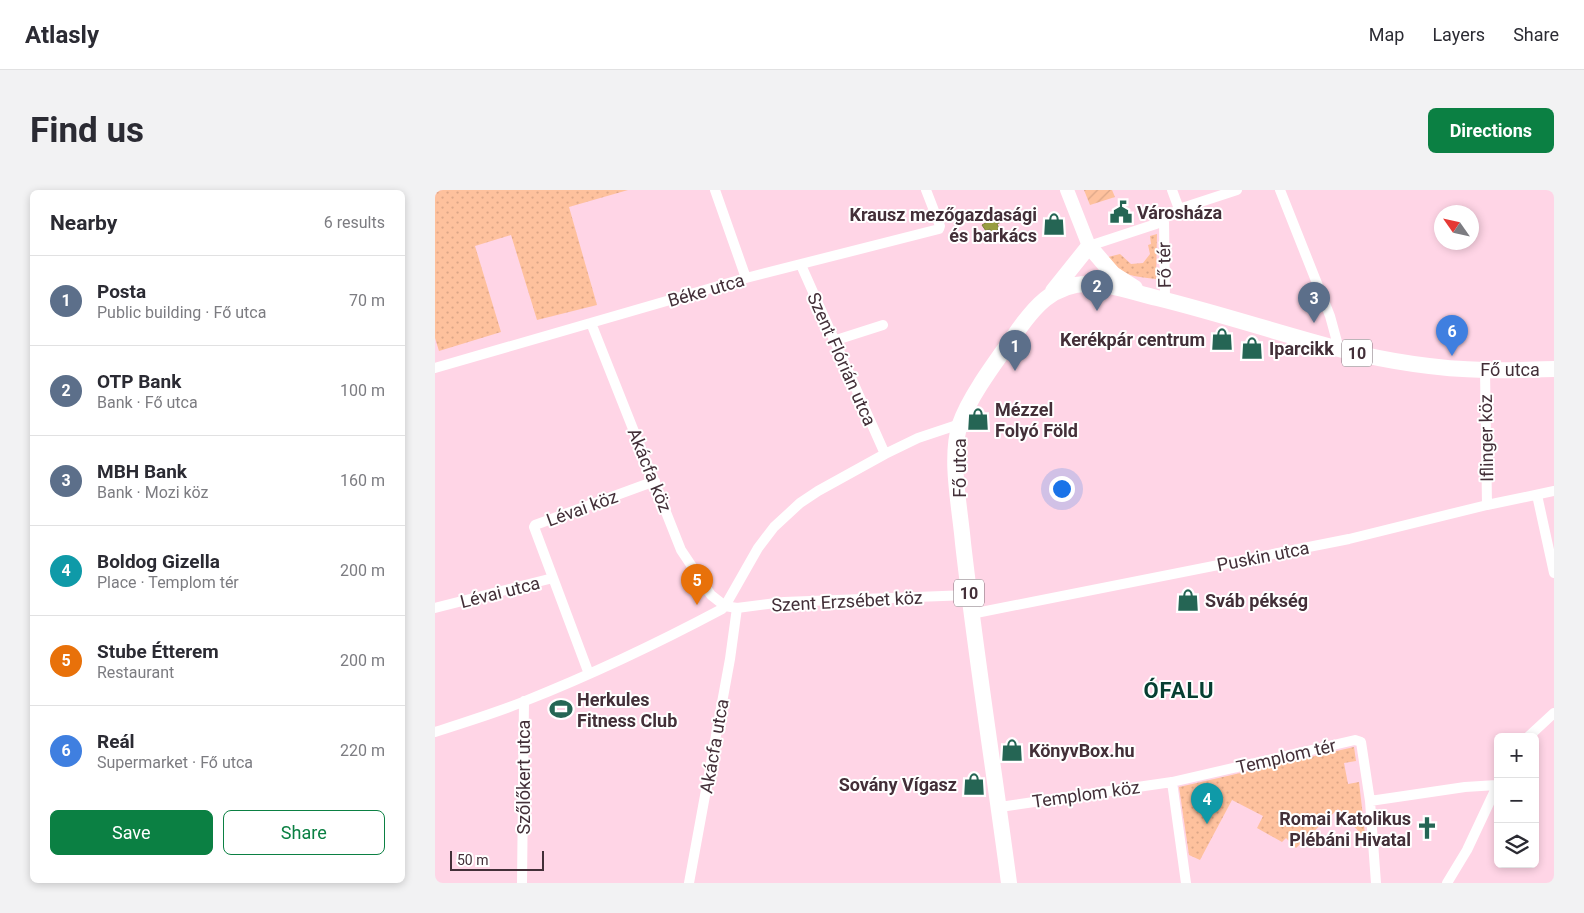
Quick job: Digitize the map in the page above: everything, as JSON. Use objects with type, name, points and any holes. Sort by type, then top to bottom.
[{"type":"main road","points":[[1067,190],[1089,250],[1113,274],[1159,299]]},
{"type":"main road","points":[[1089,250],[1082,262],[1083,270],[1090,284]]},
{"type":"main road","points":[[1053,292],[1089,250]]},
{"type":"main road","name":"Fő utca","points":[[1009,883],[971,614],[955,458],[956,441],[960,424],[984,381],[1032,312],[1053,292],[1068,287],[1090,284],[1159,299],[1339,349],[1412,363],[1485,370],[1554,369]]},
{"type":"street","points":[[715,190],[746,278]]},
{"type":"street","name":"Béke utca","points":[[435,368],[746,278],[939,229],[940,226],[926,190]]},
{"type":"street","points":[[1172,190],[1179,209]]},
{"type":"street","points":[[1164,219],[1179,209],[1237,190]]},
{"type":"street","points":[[1280,190],[1330,316],[1339,349]]},
{"type":"street","name":"Fő tér","points":[[1089,250],[1164,219],[1159,299]]},
{"type":"street","name":"Szent Flórián utca","points":[[801,265],[833,341],[885,454]]},
{"type":"street","name":"Akácfa köz","points":[[591,324],[681,550],[711,595],[725,606]]},
{"type":"street","points":[[833,341],[883,324]]},
{"type":"street","name":"Iflinger köz","points":[[1485,370],[1487,505]]},
{"type":"street","points":[[435,732],[524,702],[589,674],[656,644],[725,606],[758,548],[789,512],[818,491],[885,454],[919,438],[960,424]]},
{"type":"street","name":"Lévai köz","points":[[553,578],[534,528],[535,525],[655,481]]},
{"type":"street","name":"Puskin utca","points":[[971,614],[1349,539],[1487,505],[1554,491]]},
{"type":"street","points":[[1537,495],[1554,573]]},
{"type":"street","name":"Lévai utca","points":[[435,608],[553,578],[589,674]]},
{"type":"street","name":"Szent Erzsébet köz","points":[[725,606],[737,608],[784,602],[969,595]]},
{"type":"street","name":"Akácfa utca","points":[[689,883],[730,659],[737,608]]},
{"type":"street","name":"Szőlőkert utca","points":[[522,883],[524,702]]},
{"type":"street","points":[[1532,733],[1554,713]]},
{"type":"street","name":"Templom tér","points":[[1172,782],[1355,740],[1361,742],[1370,801],[1376,883]]},
{"type":"street","points":[[1172,782],[1187,883]]},
{"type":"street","name":"Templom köz","points":[[999,807],[1172,782]]},
{"type":"street","points":[[1370,801],[1465,787],[1494,785]]},
{"type":"street","points":[[1447,883],[1467,850],[1494,792]]},
{"type":"shaded area","points":[[435,190],[628,190],[569,207],[597,305],[537,320],[511,235],[475,246],[501,332],[439,351],[435,338]]},
{"type":"shaded area","points":[[1084,190],[1112,190],[1115,197],[1090,205]]},
{"type":"shaded area","points":[[998,216],[1001,222],[997,224],[999,228],[996,231],[991,232],[990,229],[986,231],[982,225]]},
{"type":"shaded area","points":[[1157,234],[1156,279],[1124,272],[1108,257],[1120,254],[1131,264],[1143,263],[1150,254],[1148,245],[1151,244],[1150,236]]},
{"type":"shaded area","points":[[1354,747],[1356,761],[1344,763],[1348,784],[1359,782],[1365,834],[1363,836],[1338,809],[1296,848],[1286,838],[1282,842],[1257,828],[1263,816],[1232,800],[1200,860],[1189,855],[1179,787]]},
{"type":"place","name":"Városháza","points":[[1121,212]]},
{"type":"place","name":"Krausz mezőgazdasági és barkács","points":[[1054,224]]},
{"type":"place","name":"OTP Bank","points":[[1097,311]]},
{"type":"place","name":"MBH Bank","points":[[1314,323]]},
{"type":"place","name":"Kerékpár centrum","points":[[1222,339]]},
{"type":"place","name":"Iparcikk","points":[[1252,348]]},
{"type":"place","name":"Reál","points":[[1452,356]]},
{"type":"place","name":"Posta","points":[[1015,371]]},
{"type":"place","name":"Mézzel Folyó Föld","points":[[978,419]]},
{"type":"place","name":"Sváb pékség","points":[[1188,600]]},
{"type":"place","name":"Stube Étterem","points":[[697,605]]},
{"type":"place","name":"Herkules Fitness Club","points":[[561,709]]},
{"type":"place","name":"KönyvBox.hu","points":[[1012,750]]},
{"type":"place","name":"Sovány Vígasz","points":[[974,784]]},
{"type":"place","name":"Boldog Gizella","points":[[1207,824]]},
{"type":"place","name":"Romai Katolikus Plébáni Hivatal","points":[[1427,828]]},
{"type":"district","name":"ÓFALU","points":[[1179,690]]}]
